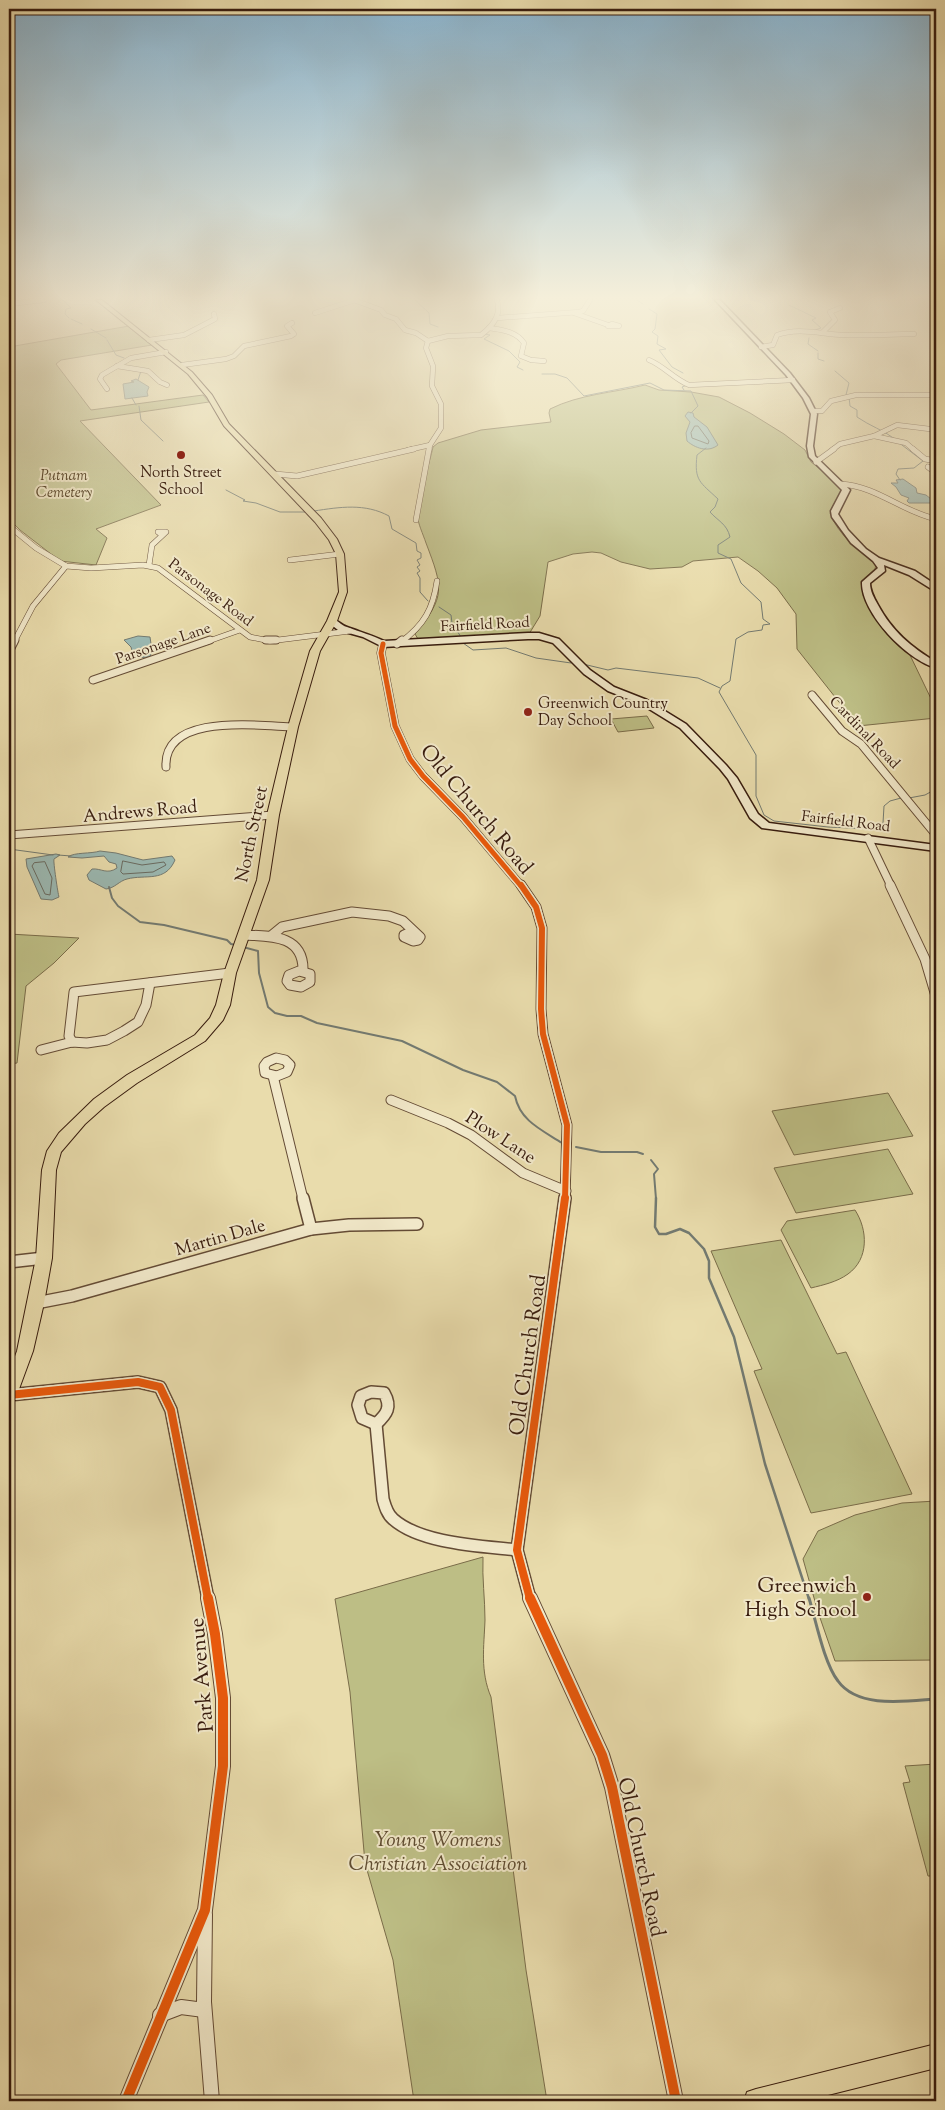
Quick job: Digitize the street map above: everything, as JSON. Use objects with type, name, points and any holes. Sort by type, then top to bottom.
[{"type":"main road","name":"North Street","points":[[9,1395],[25,1351],[36,1303],[44,1258],[49,1170],[54,1152],[74,1125],[99,1103],[132,1079],[200,1038],[216,1020],[230,973],[263,880],[273,815],[293,727],[315,651],[332,621],[343,592],[340,554],[329,533],[275,474],[226,425],[211,398]]},
{"type":"main road","points":[[756,2101],[936,2056]]},
{"type":"street","points":[[416,520],[430,445],[441,428],[441,404],[438,398]]},
{"type":"street","points":[[806,398],[814,411],[811,455],[845,489],[846,494],[835,510],[835,516],[859,547],[878,560],[913,573],[936,588]]},
{"type":"street","points":[[814,411],[822,411],[827,403],[842,398]]},
{"type":"street","points":[[816,462],[840,444],[874,436],[902,425],[921,428]]},
{"type":"street","points":[[874,436],[903,442],[912,446],[925,459],[936,461]]},
{"type":"street","points":[[275,474],[297,476],[430,445]]},
{"type":"street","points":[[928,467],[935,472],[936,476]]},
{"type":"street","points":[[286,486],[297,476]]},
{"type":"street","points":[[841,484],[855,484],[912,513],[936,519]]},
{"type":"street","name":"Parsonage Road","points":[[9,526],[20,537],[58,563],[66,566],[110,568],[149,565],[158,568],[250,636],[270,641],[322,636]]},
{"type":"street","points":[[149,565],[148,550],[161,534]]},
{"type":"street","points":[[290,560],[340,554]]},
{"type":"street","points":[[878,560],[882,569]]},
{"type":"street","points":[[9,652],[33,606],[66,566]]},
{"type":"street","points":[[898,567],[882,569],[867,579],[865,586],[882,623],[896,638],[936,666]]},
{"type":"street","points":[[397,644],[422,626],[435,601],[438,581]]},
{"type":"street","name":"Fairfield Road","points":[[332,621],[341,628],[366,635],[383,644],[518,637],[551,638],[560,643],[588,672],[611,688],[644,702],[682,726],[723,767],[760,822],[774,828],[868,838],[936,848]]},
{"type":"street","name":"Parsonage Lane","points":[[93,680],[240,630]]},
{"type":"street","name":"Fairfield Road","points":[[322,636],[350,632]]},
{"type":"street","points":[[412,634],[421,643]]},
{"type":"street","name":"Old Church Road","points":[[383,644],[381,653],[391,709],[395,726],[410,759],[423,776],[463,817],[517,880],[536,907],[542,928],[541,1009],[543,1034],[567,1125],[566,1191],[517,1550],[528,1593],[536,1615],[602,1755],[612,1786],[676,2101]]},
{"type":"street","name":"Cardinal Road","points":[[812,695],[842,731],[861,744],[936,835]]},
{"type":"street","points":[[166,767],[166,755],[173,742],[182,734],[195,728],[212,725],[293,727]]},
{"type":"street","name":"Andrews Road","points":[[9,835],[273,815]]},
{"type":"street","points":[[868,838],[924,954],[936,996]]},
{"type":"street","points":[[241,943],[270,936],[282,927],[352,912],[389,916],[403,921],[413,931]]},
{"type":"street","points":[[270,936],[284,939],[298,949],[302,957],[303,971]]},
{"type":"street","points":[[72,1042],[69,1036],[74,992],[230,973]]},
{"type":"street","points":[[41,1050],[72,1042],[87,1043],[107,1040],[138,1022],[146,1005],[150,982]]},
{"type":"street","points":[[273,1076],[290,1152],[311,1229]]},
{"type":"street","name":"Plow Lane","points":[[391,1100],[448,1123],[471,1135],[523,1173],[566,1191]]},
{"type":"street","name":"Martin Dale","points":[[36,1303],[72,1296],[311,1229],[349,1225],[416,1224]]},
{"type":"street","points":[[9,1262],[44,1258]]},
{"type":"street","name":"Park Avenue","points":[[9,1395],[138,1382],[160,1387],[171,1410],[212,1611],[223,1698],[223,1766],[205,1910],[126,2101]]},
{"type":"street","points":[[376,1424],[386,1510],[396,1524],[438,1539],[517,1550]]},
{"type":"street","points":[[205,1910],[204,2010],[212,2101]]},
{"type":"street","points":[[160,2015],[173,2007],[194,2006],[204,2010]]},
{"type":"green space","name":"Putnam Cemetery","points":[[9,398],[82,398],[91,410],[177,398],[206,398],[209,402],[80,421],[161,505],[96,529],[107,538],[96,565],[60,561],[9,519]]},
{"type":"green space","points":[[722,398],[784,434],[805,450],[811,462],[835,481],[844,493],[830,513],[843,535],[876,563],[875,569],[863,580],[867,597],[880,624],[909,653],[936,709],[936,718],[858,726],[797,649],[796,614],[777,588],[738,557],[693,561],[682,567],[650,569],[621,562],[601,553],[573,554],[548,562],[540,616],[529,634],[476,636],[424,641],[418,639],[415,634],[432,610],[437,600],[438,591],[436,571],[419,525],[417,514],[433,447],[438,443],[481,430],[551,422],[550,409],[573,400]]},
{"type":"green space","points":[[647,716],[654,728],[618,732],[611,719]]},
{"type":"green space","points":[[9,934],[79,938],[54,963],[26,986],[17,1063],[9,1064]]},
{"type":"green space","points":[[888,1093],[913,1136],[794,1155],[772,1111]]},
{"type":"green space","points":[[888,1149],[913,1194],[796,1213],[774,1168]]},
{"type":"green space","points":[[855,1210],[864,1235],[863,1252],[860,1260],[855,1268],[844,1277],[811,1288],[781,1230],[787,1221]]},
{"type":"green space","points":[[781,1240],[837,1354],[846,1352],[912,1494],[811,1513],[754,1371],[762,1369],[711,1251]]},
{"type":"green space","points":[[936,1501],[936,1660],[835,1661],[818,1612],[803,1559],[818,1531],[855,1515],[902,1503]]},
{"type":"green space","name":"Young Womens Christian Association","points":[[483,1557],[485,1678],[491,1697],[526,1970],[547,2101],[414,2101],[393,1960],[365,1863],[350,1692],[335,1599]]},
{"type":"green space","points":[[936,1764],[936,1878],[935,1876],[928,1876],[903,1783],[910,1782],[905,1766]]},
{"type":"water","points":[[688,412],[693,413],[694,417],[707,427],[718,445],[710,449],[702,449],[687,441],[686,433],[690,422],[685,416]]},
{"type":"water","points":[[903,479],[916,488],[917,493],[926,495],[936,503],[909,503],[907,501],[909,498],[901,495],[891,483],[898,483],[896,480]]},
{"type":"water","points":[[138,636],[150,637],[152,651],[150,657],[134,658],[131,647],[124,640]]},
{"type":"water","points":[[100,851],[143,860],[172,856],[175,860],[166,872],[160,875],[127,879],[106,889],[89,880],[87,875],[92,869],[113,870],[117,868],[116,864],[109,862],[104,856],[68,857],[74,854]]},
{"type":"water","points":[[60,855],[54,859],[59,897],[52,900],[41,899],[27,867],[26,859]]},
{"type":"waterway","points":[[132,398],[136,405]]},
{"type":"waterway","points":[[691,413],[698,406],[694,398]]},
{"type":"waterway","points":[[849,398],[850,406],[857,410],[857,417],[895,439]]},
{"type":"waterway","points":[[139,406],[141,420],[163,441]]},
{"type":"waterway","points":[[898,442],[923,461],[914,468],[898,469],[896,474],[900,480]]},
{"type":"waterway","points":[[706,448],[697,455],[696,470],[703,484],[718,499],[715,507],[710,512],[724,526],[730,537],[718,545],[718,553],[731,559],[741,583],[761,602],[763,619],[770,624],[763,625],[762,630],[748,632],[736,639],[730,681],[722,686],[719,692],[756,755],[756,796],[764,815],[774,821],[828,827],[872,829],[879,827],[883,823],[884,806],[890,801],[901,798]]},
{"type":"waterway","points":[[226,490],[245,500],[243,501],[256,503],[280,512],[305,512]]},
{"type":"waterway","points":[[314,511],[352,507],[371,509],[389,516],[392,529],[416,543],[417,551],[421,553],[421,558],[417,560],[420,565],[417,567],[420,571],[417,573],[420,578],[420,592],[428,601]]},
{"type":"waterway","points":[[439,607],[451,615],[452,623],[461,637]]},
{"type":"waterway","points":[[463,643],[473,650],[506,648],[536,658],[571,663]]},
{"type":"waterway","points":[[583,664],[608,670],[616,668],[698,678],[720,688]]},
{"type":"waterway","points":[[909,798],[925,795],[936,789]]},
{"type":"waterway","points":[[9,849],[53,855]]},
{"type":"waterway","points":[[58,855],[71,856]]},
{"type":"waterway","points":[[109,887],[112,898],[118,906],[140,922],[164,925],[227,940],[231,944],[236,945]]},
{"type":"waterway","points":[[243,947],[258,951],[259,973],[268,1007],[275,1013],[287,1016],[301,1016],[317,1023],[402,1041],[463,1070],[497,1082],[515,1096],[522,1112],[533,1124],[562,1143]]},
{"type":"waterway","points":[[576,1147],[601,1152],[637,1152],[643,1154]]},
{"type":"waterway","points":[[651,1160],[658,1169],[654,1174],[656,1199]]},
{"type":"waterway","points":[[656,1199],[655,1227],[659,1234],[666,1234],[680,1229],[689,1233],[704,1249],[709,1261],[709,1278],[734,1337],[765,1464],[809,1599]]},
{"type":"waterway","points":[[809,1598],[829,1664],[838,1681],[847,1690],[870,1700],[898,1702],[936,1699]]},
{"type":"cycle path","points":[[383,644],[381,653],[395,726],[410,759],[423,776],[463,817],[517,880],[536,907],[542,928],[541,1009],[543,1034],[567,1125],[566,1191],[517,1550],[528,1593],[536,1615],[602,1755],[612,1787],[676,2101]]},
{"type":"cycle path","points":[[9,1395],[138,1382],[160,1387],[171,1410],[215,1634],[223,1698],[223,1766],[205,1910],[126,2101]]},
{"type":"place","name":"North Street School","points":[[181,455]]},
{"type":"place","name":"Greenwich Country Day School","points":[[528,712]]},
{"type":"place","name":"Greenwich High School","points":[[867,1597]]}]
